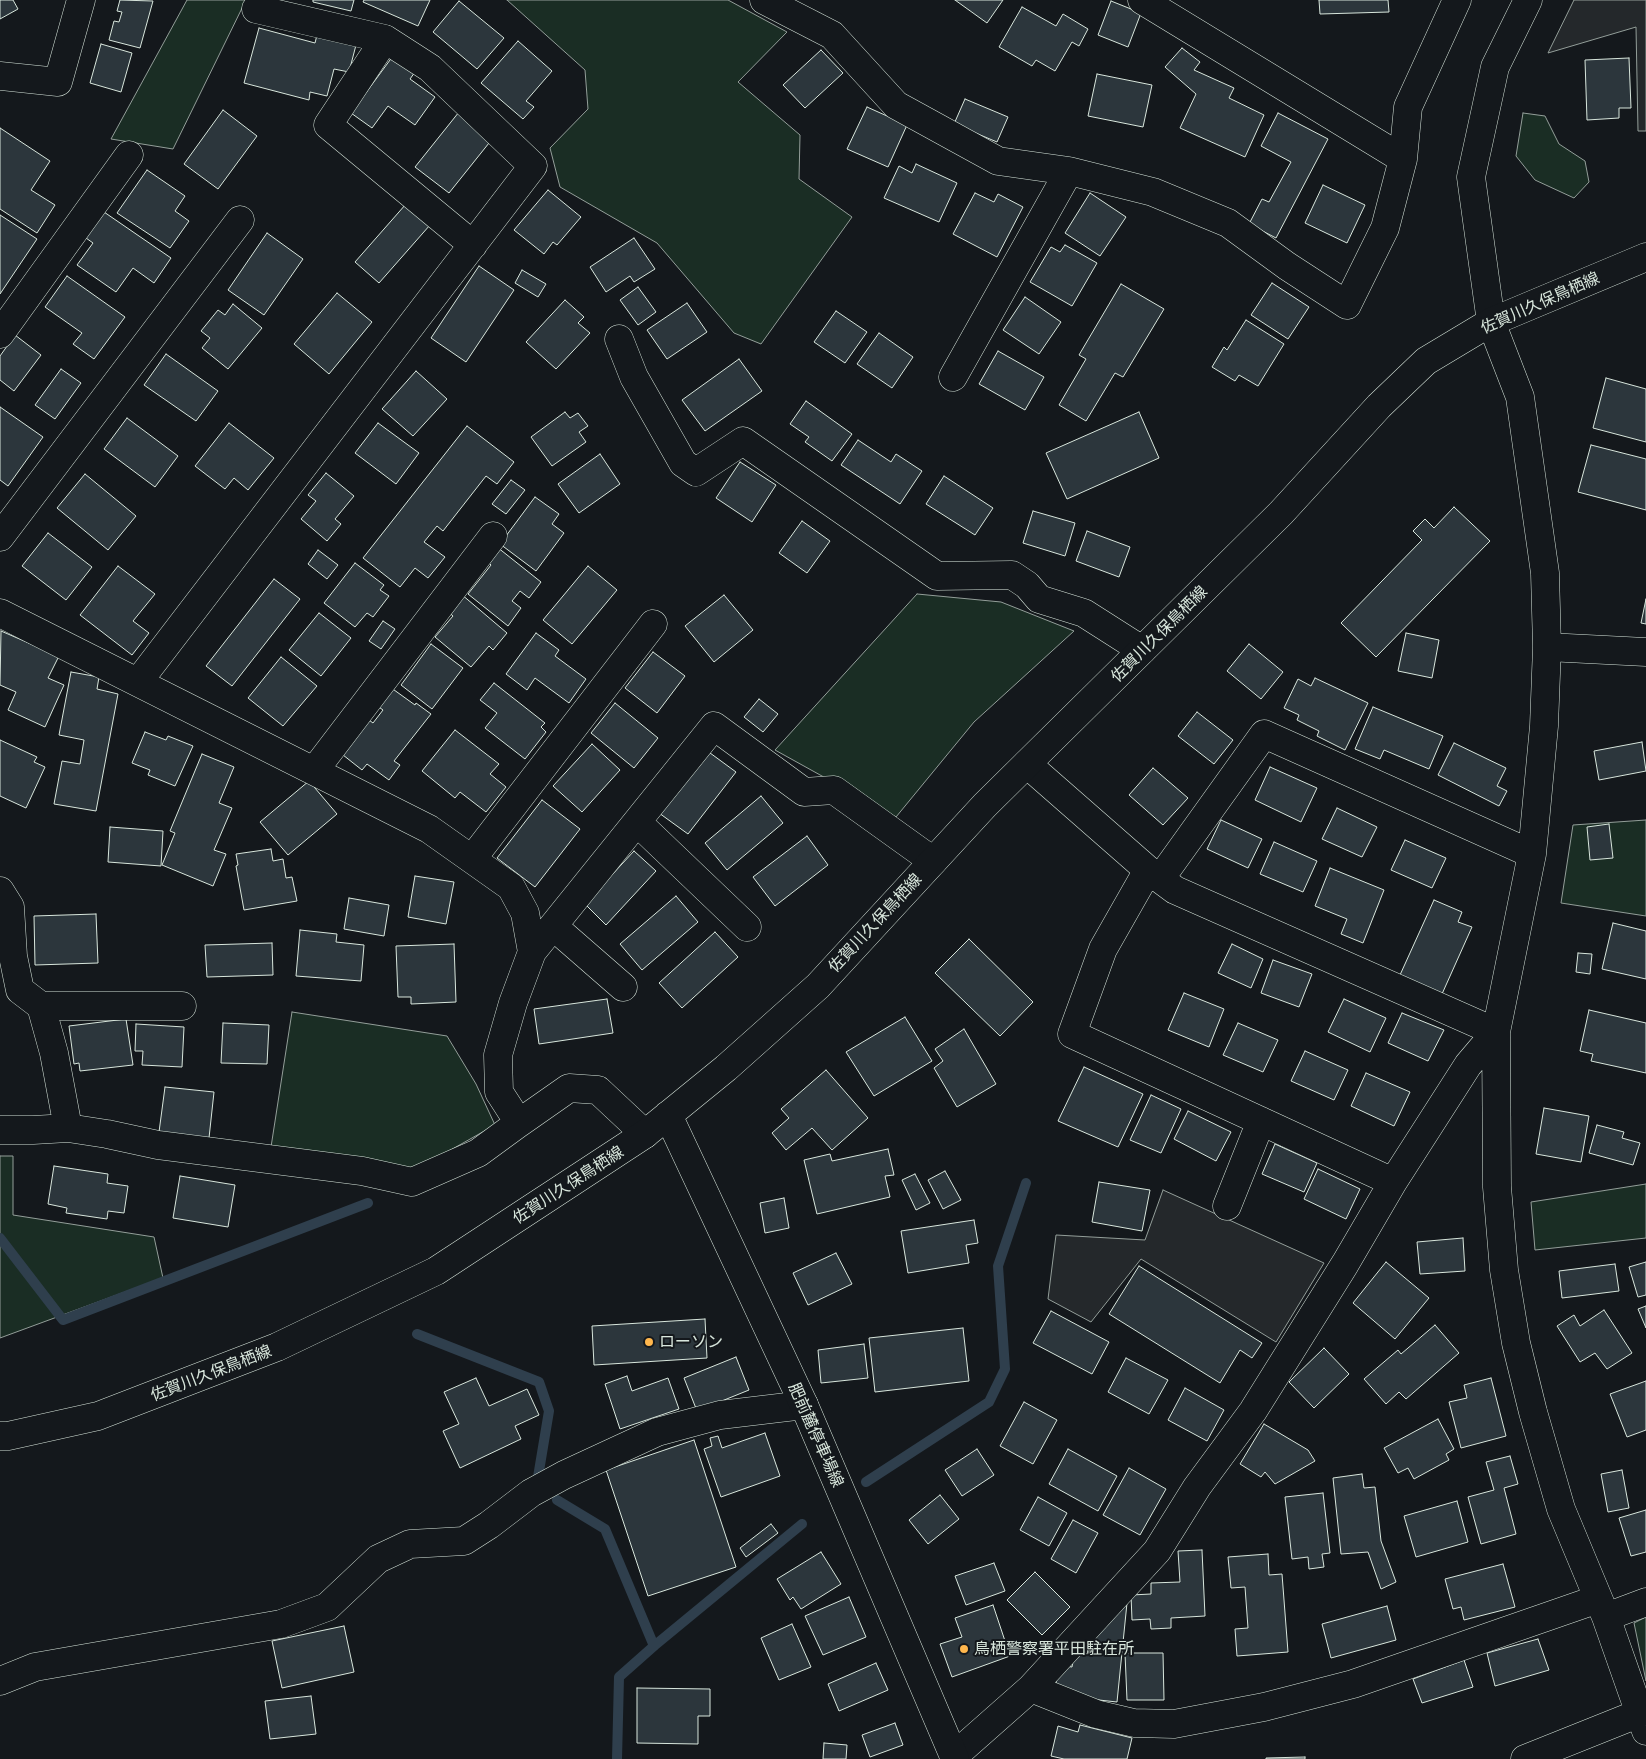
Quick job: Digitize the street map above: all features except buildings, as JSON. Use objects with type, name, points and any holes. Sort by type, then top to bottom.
[{"type":"street","points":[[0,76],[58,82],[80,0]]},
{"type":"street","points":[[764,0],[832,35],[896,105],[998,161],[1069,171],[1153,192],[1228,223],[1287,266],[1347,305],[1385,228],[1403,158],[1408,107],[1457,0]]},
{"type":"street","points":[[1142,0],[1403,158]]},
{"type":"street","points":[[1526,1759],[1643,1722],[1602,1608],[1561,1509],[1533,1412],[1516,1343],[1504,1270],[1497,1187],[1496,1032],[1532,854],[1544,726],[1547,647],[1545,574],[1520,397],[1491,322],[1471,177],[1495,67],[1528,0]]},
{"type":"street","points":[[138,682],[533,166],[430,68],[385,39],[256,9]]},
{"type":"street","points":[[385,39],[328,125],[473,245]]},
{"type":"street","points":[[0,334],[129,155]]},
{"type":"street","points":[[953,377],[1069,171]]},
{"type":"street","points":[[0,537],[240,220]]},
{"type":"street","name":"佐賀川久保鳥栖線","points":[[0,1436],[8,1436],[98,1416],[277,1348],[436,1271],[644,1134],[726,1068],[818,986],[985,805],[1281,513],[1378,406],[1426,360],[1491,322],[1646,257]]},
{"type":"street","points":[[619,339],[634,377],[683,463],[696,472],[743,441],[937,576],[1012,575],[1027,585],[1039,599],[1084,613],[1142,650]]},
{"type":"street","points":[[314,771],[494,536]]},
{"type":"street","points":[[0,613],[429,829],[511,887],[525,913],[532,952]]},
{"type":"street","points":[[472,859],[653,624]]},
{"type":"street","points":[[1547,647],[1646,652]]},
{"type":"street","points":[[519,1122],[499,1092],[498,1055],[513,1003],[532,952],[714,726],[804,792],[834,790],[933,861]]},
{"type":"street","points":[[1393,1182],[1072,1034],[1103,949],[1154,875],[1264,734],[1532,854]]},
{"type":"street","points":[[1027,764],[1154,875],[1175,890],[1496,1032]]},
{"type":"street","points":[[637,822],[747,927]]},
{"type":"street","points":[[0,891],[10,908],[14,956],[20,990],[41,1006],[54,1053],[68,1128]]},
{"type":"street","points":[[552,926],[623,987]]},
{"type":"street","points":[[41,1006],[182,1006]]},
{"type":"street","points":[[954,1758],[1031,1688],[1157,1551],[1197,1487],[1253,1411],[1345,1264],[1393,1182],[1468,1065],[1496,1032]]},
{"type":"street","points":[[0,1130],[68,1128],[107,1134],[158,1146],[362,1171],[412,1182],[478,1153],[569,1088],[598,1090],[644,1134]]},
{"type":"street","name":"肥前麓停車場線","points":[[668,1115],[804,1405],[954,1758]]},
{"type":"street","points":[[1226,1206],[1261,1122]]},
{"type":"street","points":[[0,1681],[35,1667],[281,1624],[327,1607],[378,1559],[410,1544],[464,1541],[489,1526],[531,1493],[555,1479],[657,1432],[720,1415],[804,1405]]},
{"type":"street","points":[[1031,1688],[1096,1714],[1134,1723],[1174,1724],[1264,1707],[1353,1684],[1602,1608],[1646,1602]]},
{"type":"green space","points":[[187,0],[246,0],[173,149],[111,139]]},
{"type":"green space","points":[[507,0],[728,0],[787,32],[738,82],[800,135],[799,179],[852,217],[761,344],[734,333],[657,243],[560,187],[550,148],[588,109],[585,70]]},
{"type":"green space","points":[[1523,113],[1545,116],[1559,144],[1585,161],[1589,182],[1574,198],[1535,180],[1516,156]]},
{"type":"green space","points":[[917,594],[1001,602],[1074,631],[974,722],[896,817],[775,750]]},
{"type":"green space","points":[[1646,820],[1646,916],[1561,903],[1573,825]]},
{"type":"green space","points":[[292,1012],[447,1036],[476,1084],[495,1125],[408,1174],[271,1147]]},
{"type":"green space","points":[[0,1156],[13,1156],[13,1215],[154,1237],[163,1278],[0,1338]]},
{"type":"green space","points":[[1646,1184],[1646,1238],[1535,1250],[1531,1202]]},
{"type":"green space","points":[[1646,1617],[1646,1681],[1634,1623]]},
{"type":"shaded area","points":[[1574,0],[1646,0],[1646,131],[1638,131],[1636,27],[1548,53]]},
{"type":"shaded area","points":[[1163,1190],[1324,1263],[1276,1342],[1141,1259],[1091,1322],[1048,1299],[1056,1235],[1145,1240]]},
{"type":"waterway","points":[[866,1482],[989,1402],[1005,1369],[998,1266],[1026,1183]]},
{"type":"waterway","points":[[0,1238],[63,1320],[368,1203]]},
{"type":"waterway","points":[[417,1334],[539,1382],[549,1411],[538,1477]]},
{"type":"waterway","points":[[557,1500],[605,1529],[654,1646]]},
{"type":"waterway","points":[[617,1759],[619,1677],[802,1524]]},
{"type":"place","name":"ローソン","points":[[649,1342]]},
{"type":"place","name":"鳥栖警察署平田駐在所","points":[[964,1649]]}]
